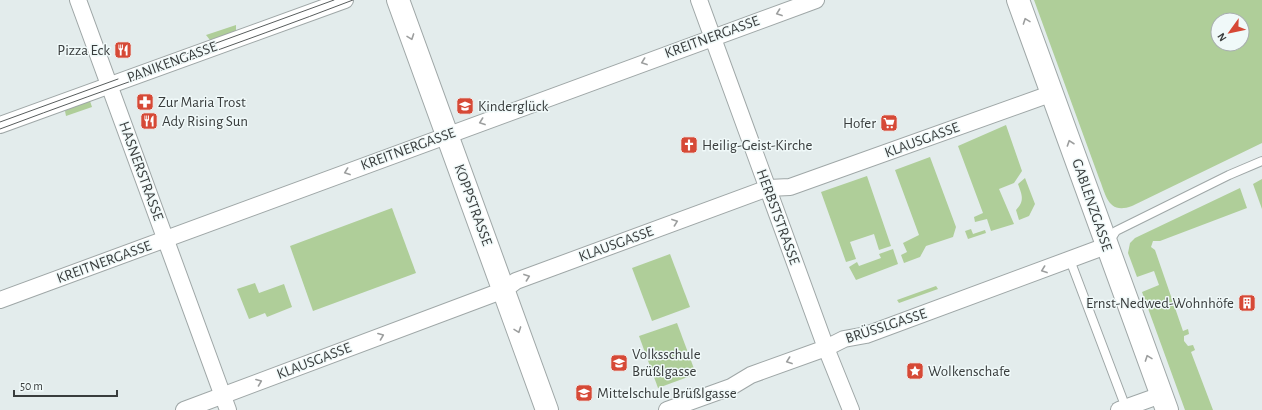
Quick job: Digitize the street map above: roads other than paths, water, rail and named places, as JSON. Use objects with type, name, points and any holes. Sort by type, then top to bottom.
[{"type":"main road","name":"KOPPSTRASSE","points":[[398,0],[547,410]]},
{"type":"main road","name":"GABLENZGASSE","points":[[1018,0],[1053,92],[1106,246],[1164,402]]},
{"type":"street","name":"HASNERSTRASSE","points":[[78,0],[226,403]]},
{"type":"street","name":"PANIKENGASSE","points":[[0,126],[345,0]]},
{"type":"street","name":"HERBSTSTRASSE","points":[[699,0],[826,348],[851,410]]},
{"type":"street","name":"KREITNERGASSE","points":[[0,300],[816,0]]},
{"type":"street","name":"KLAUSGASSE","points":[[184,410],[226,403],[504,290],[516,281],[768,188],[790,187],[1053,92]]},
{"type":"street","name":"BRÜSSLGASSE","points":[[667,410],[731,387],[751,375],[826,348],[844,338],[866,335],[1106,246]]},
{"type":"street","points":[[1122,409],[1164,402]]},
{"type":"lane","points":[[1106,246],[1116,231],[1230,175],[1262,161]]},
{"type":"lane","points":[[1070,260],[1122,409]]},
{"type":"tram line","points":[[178,57],[334,0]]},
{"type":"tram line","points":[[0,129],[353,0]]},
{"type":"tram line","points":[[0,122],[118,79]]},
{"type":"place","name":"Pizza Eck","points":[[123,50]]},
{"type":"place","name":"Zur Maria Trost","points":[[145,102]]},
{"type":"place","name":"Kinderglück","points":[[465,106]]},
{"type":"place","name":"Ady Rising Sun","points":[[149,121]]},
{"type":"place","name":"Hofer","points":[[889,123]]},
{"type":"place","name":"Heilig-Geist-Kirche","points":[[689,145]]},
{"type":"place","name":"Ernst-Nedwed-Wohnhöfe","points":[[1247,303]]},
{"type":"place","name":"Volksschule Brüßlgasse","points":[[619,363]]},
{"type":"place","name":"Wolkenschafe","points":[[915,371]]},
{"type":"place","name":"Mittelschule Brüßlgasse","points":[[584,393]]}]
